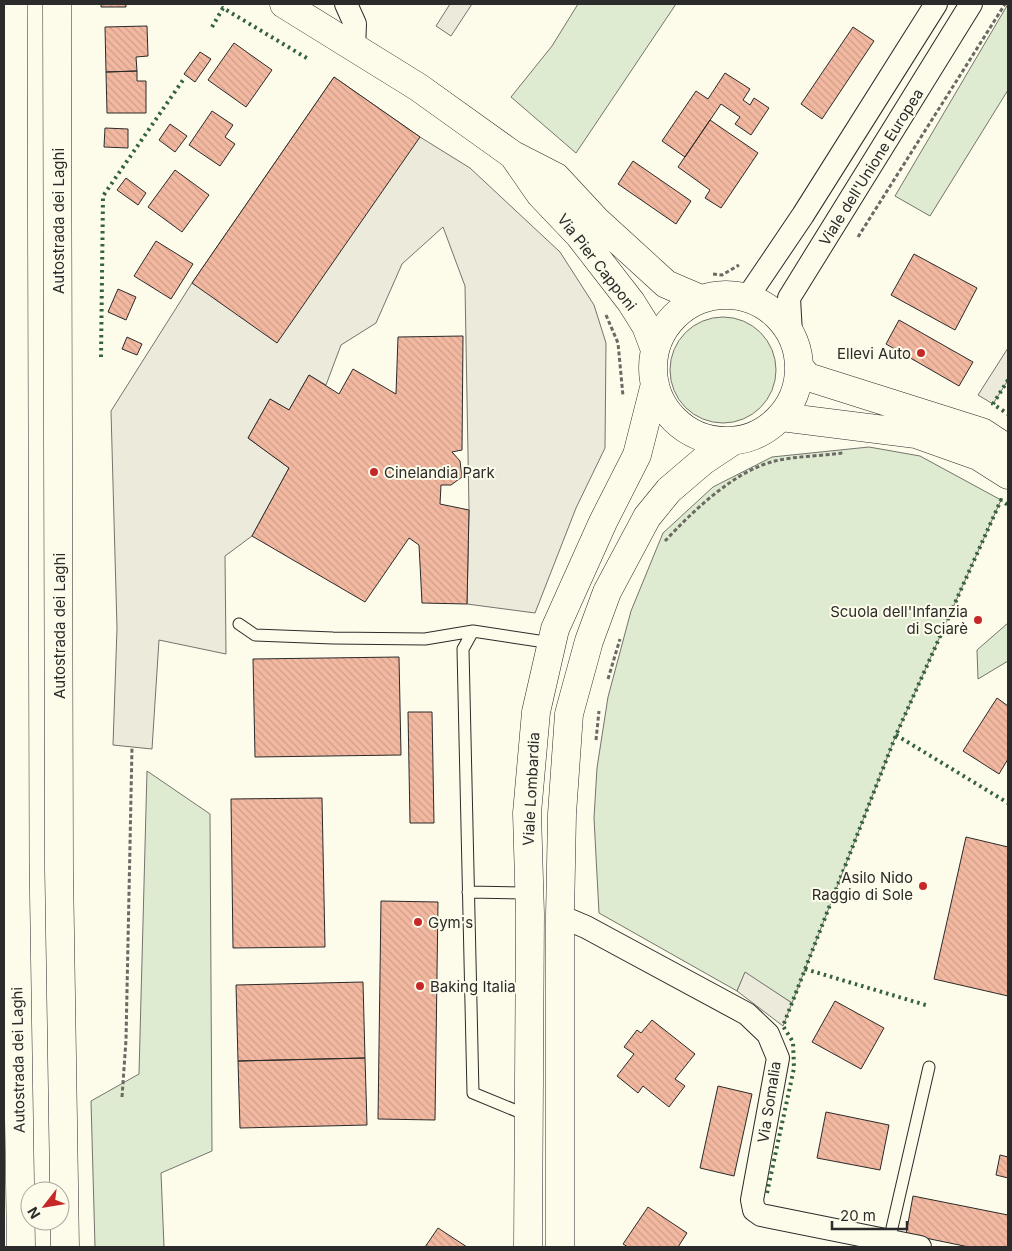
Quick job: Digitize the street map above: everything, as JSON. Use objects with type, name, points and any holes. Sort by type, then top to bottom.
[{"type":"main road","name":"Autostrada dei Laghi","points":[[13,4],[15,861],[21,1247]]},
{"type":"main road","name":"Autostrada dei Laghi","points":[[57,4],[59,859],[65,1247]]},
{"type":"main road","name":"Via Pier Capponi","points":[[284,4],[443,104],[513,155],[556,177],[596,220],[666,284],[703,286]]},
{"type":"main road","name":"Via Pier Capponi","points":[[513,155],[540,194],[579,235],[631,302],[646,326],[655,350]]},
{"type":"main road","points":[[703,286],[723,295],[745,297],[764,305],[779,318],[791,334],[797,350],[800,367],[795,394],[781,417],[760,434],[733,441],[707,439],[683,428],[665,409],[655,384],[653,367],[655,350],[667,324],[703,286]]},
{"type":"main road","points":[[800,367],[808,377],[982,432],[1008,449]]},
{"type":"main road","name":"Viale Lombardia","points":[[528,1247],[529,893],[527,813],[536,712],[555,629],[603,522],[637,455],[655,384]]},
{"type":"main road","points":[[781,417],[916,434],[978,456],[1008,475]]},
{"type":"main road","points":[[560,1247],[560,916],[562,814],[569,714],[589,641],[607,592],[647,517],[669,490],[703,461],[733,441]]},
{"type":"street","points":[[346,4],[355,24],[354,48]]},
{"type":"street","points":[[745,297],[753,289],[803,215],[936,4]]},
{"type":"street","name":"Viale dell'Unione Europea","points":[[791,334],[788,298],[971,4]]},
{"type":"street","name":"Via Somalia","points":[[560,916],[586,927],[747,1014],[768,1034],[778,1058],[752,1200],[754,1210],[762,1215],[920,1247]]},
{"type":"lane","points":[[239,624],[255,635],[425,640],[473,631],[552,643]]},
{"type":"lane","points":[[473,631],[463,649],[472,1093],[529,1116]]},
{"type":"lane","points":[[468,892],[529,893]]},
{"type":"lane","points":[[888,1241],[929,1067]]},
{"type":"path","points":[[856,240],[1005,4]]},
{"type":"path","points":[[703,286],[741,264]]},
{"type":"path","points":[[604,310],[618,343],[623,386],[622,405]]},
{"type":"path","points":[[663,545],[686,519],[729,482],[774,461],[848,452]]},
{"type":"path","points":[[605,689],[622,632]]},
{"type":"path","points":[[595,745],[600,708]]},
{"type":"path","points":[[122,1097],[126,1040],[132,747]]},
{"type":"green space","points":[[578,4],[676,4],[576,153],[511,97],[552,46]]},
{"type":"green space","points":[[1008,4],[1008,90],[930,216],[895,196]]},
{"type":"green space","points":[[723,317],[743,321],[760,333],[772,350],[776,370],[772,390],[760,407],[743,419],[723,423],[703,419],[686,407],[674,390],[670,370],[674,350],[686,333],[703,321]]},
{"type":"green space","points":[[869,447],[920,456],[1001,500],[896,735],[792,1003],[745,973],[737,991],[599,913],[594,818],[597,768],[608,697],[631,611],[663,533],[713,487],[772,457]]},
{"type":"green space","points":[[1008,623],[1008,661],[978,679],[977,650]]},
{"type":"green space","points":[[147,771],[210,814],[212,1151],[161,1173],[164,1247],[95,1247],[91,1101],[139,1074]]},
{"type":"shaded area","points":[[450,4],[472,4],[451,36],[436,26]]},
{"type":"shaded area","points":[[334,77],[420,137],[470,168],[560,252],[594,305],[606,343],[605,448],[576,508],[535,613],[467,604],[469,510],[465,286],[443,227],[402,264],[376,323],[341,345],[326,385],[309,375],[289,410],[270,399],[248,438],[289,468],[252,536],[225,556],[226,654],[159,640],[152,749],[113,745],[117,628],[111,411],[192,283]]},
{"type":"shaded area","points":[[1008,348],[1008,380],[993,404],[978,395]]},
{"type":"shaded area","points":[[745,972],[792,1003],[783,1026],[737,991]]},
{"type":"building","points":[[101,4],[126,4],[126,7],[101,7]]},
{"type":"building","points":[[147,26],[148,56],[136,57],[137,71],[106,72],[105,27]]},
{"type":"building","points":[[853,27],[874,41],[822,119],[801,104]]},
{"type":"building","points":[[234,43],[272,70],[246,107],[208,80]]},
{"type":"building","points":[[200,52],[211,59],[195,82],[184,74]]},
{"type":"building","points":[[137,71],[137,81],[146,81],[146,113],[107,113],[106,72]]},
{"type":"building","points":[[725,73],[750,89],[743,100],[750,105],[754,98],[769,108],[751,135],[735,124],[740,117],[721,104],[685,157],[662,141],[696,91],[708,99]]},
{"type":"building","points":[[334,77],[420,137],[277,343],[192,283]]},
{"type":"building","points":[[212,111],[233,125],[225,137],[235,144],[220,166],[189,145]]},
{"type":"building","points":[[710,120],[758,153],[721,208],[705,198],[710,190],[678,167]]},
{"type":"building","points":[[170,124],[187,136],[175,152],[159,140]]},
{"type":"building","points":[[105,128],[128,129],[128,148],[104,147]]},
{"type":"building","points":[[633,161],[691,201],[676,224],[618,184]]},
{"type":"building","points":[[175,170],[209,195],[182,232],[148,207]]},
{"type":"building","points":[[126,178],[146,193],[138,205],[117,190]]},
{"type":"building","points":[[156,241],[193,264],[171,299],[134,276]]},
{"type":"building","points":[[914,254],[977,288],[955,330],[891,295]]},
{"type":"building","points":[[118,289],[136,297],[126,320],[108,312]]},
{"type":"building","points":[[899,320],[973,362],[959,386],[886,344]]},
{"type":"building","name":"Cinelandia Park","points":[[463,336],[462,450],[452,452],[460,461],[462,477],[451,485],[441,485],[440,504],[469,510],[467,604],[422,603],[419,545],[409,538],[365,602],[252,536],[289,468],[248,438],[270,399],[289,410],[309,375],[339,394],[353,369],[396,394],[398,337]]},
{"type":"building","points":[[127,337],[142,344],[137,355],[122,349]]},
{"type":"building","points":[[399,657],[401,755],[255,757],[253,659]]},
{"type":"building","points":[[997,698],[1008,706],[1008,759],[999,774],[963,751]]},
{"type":"building","points":[[408,712],[432,712],[434,823],[410,823]]},
{"type":"building","points":[[322,798],[325,947],[233,948],[231,799]]},
{"type":"building","points":[[966,837],[1008,847],[1008,996],[934,979]]},
{"type":"building","points":[[381,901],[438,902],[435,1120],[378,1119]]},
{"type":"building","points":[[363,982],[365,1058],[238,1061],[236,985]]},
{"type":"building","points":[[835,1001],[884,1028],[861,1069],[812,1042]]},
{"type":"building","points":[[652,1020],[695,1054],[675,1079],[685,1086],[669,1107],[643,1086],[638,1093],[617,1076],[634,1054],[624,1047],[637,1030],[641,1033]]},
{"type":"building","points":[[365,1058],[367,1125],[240,1128],[238,1061]]},
{"type":"building","points":[[718,1086],[752,1094],[734,1176],[700,1168]]},
{"type":"building","points":[[826,1112],[889,1125],[880,1170],[817,1158]]},
{"type":"building","points":[[1000,1155],[1008,1157],[1008,1178],[996,1175]]},
{"type":"building","points":[[913,1196],[1008,1215],[1008,1247],[969,1247],[906,1234]]},
{"type":"building","points":[[648,1207],[687,1233],[678,1247],[628,1247],[623,1244]]},
{"type":"building","points":[[438,1228],[467,1247],[425,1247]]},
{"type":"hedge","points":[[212,27],[223,8],[310,60]]},
{"type":"hedge","points":[[101,357],[103,196],[183,80]]},
{"type":"hedge","points":[[1008,380],[993,404],[1008,414]]},
{"type":"hedge","points":[[767,1193],[794,1068],[793,1042],[783,1026],[896,735],[1001,500],[1008,505]]},
{"type":"hedge","points":[[896,735],[1008,803]]},
{"type":"hedge","points":[[805,969],[929,1006]]},
{"type":"place","name":"Ellevi Auto","points":[[921,353]]},
{"type":"place","name":"Cinelandia Park","points":[[374,472]]},
{"type":"place","name":"Scuola dell'Infanzia di Sciarè","points":[[978,620]]},
{"type":"place","name":"Asilo Nido Raggio di Sole","points":[[923,886]]},
{"type":"place","name":"Gym's","points":[[418,922]]},
{"type":"place","name":"Baking Italia","points":[[420,986]]}]
